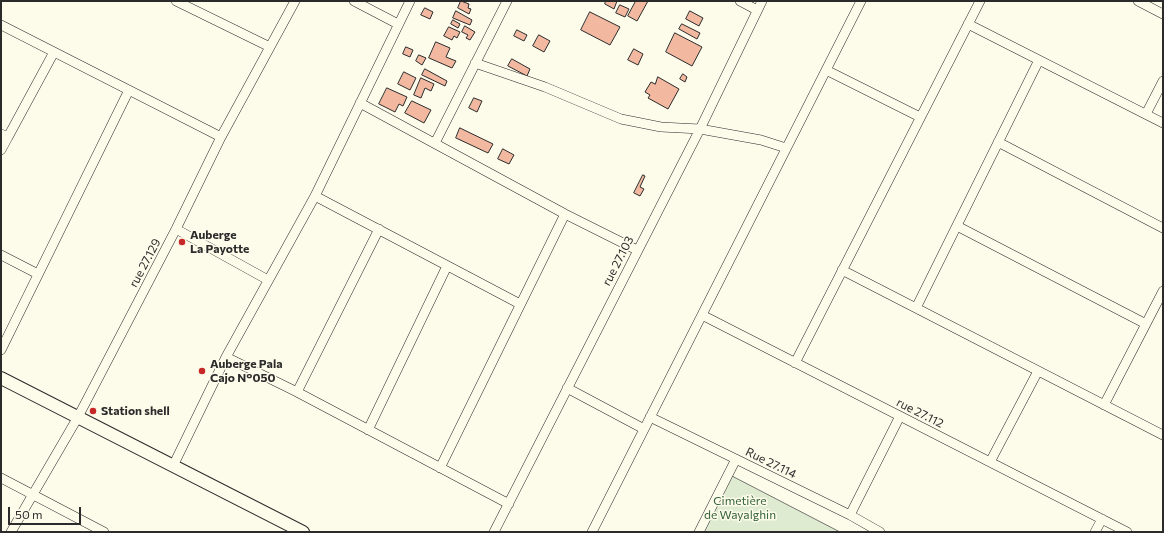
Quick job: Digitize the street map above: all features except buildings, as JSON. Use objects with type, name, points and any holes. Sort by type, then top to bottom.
[{"type":"street","points":[[177,1],[270,47]]},
{"type":"street","name":"rue 27.129","points":[[11,532],[78,417],[176,230],[221,137],[294,1]]},
{"type":"street","points":[[354,1],[398,24]]},
{"type":"street","points":[[173,466],[226,357],[315,196],[410,1]]},
{"type":"street","points":[[435,143],[507,1]]},
{"type":"street","points":[[740,1],[757,10]]},
{"type":"street","name":"rue 27.103","points":[[494,532],[700,129],[762,1]]},
{"type":"street","points":[[592,532],[861,1]]},
{"type":"street","points":[[794,362],[980,1]]},
{"type":"street","points":[[1138,1],[1163,14]]},
{"type":"street","points":[[968,24],[1163,124]]},
{"type":"street","points":[[1,25],[221,137]]},
{"type":"street","points":[[1,150],[4,136],[54,52]]},
{"type":"street","points":[[916,308],[1039,60]]},
{"type":"street","points":[[475,63],[545,87],[621,119],[661,127],[700,129],[761,140],[786,148]]},
{"type":"street","points":[[826,70],[920,118]]},
{"type":"street","points":[[1146,114],[1163,81]]},
{"type":"street","points":[[1,350],[129,90]]},
{"type":"street","points":[[360,103],[565,214],[637,250]]},
{"type":"street","points":[[998,142],[1163,228]]},
{"type":"street","points":[[315,196],[520,304]]},
{"type":"street","points":[[440,468],[565,214]]},
{"type":"street","points":[[957,226],[1146,324]]},
{"type":"street","points":[[297,392],[378,229]]},
{"type":"street","points":[[176,230],[268,280]]},
{"type":"street","points":[[1,255],[38,274]]},
{"type":"street","points":[[368,430],[447,266]]},
{"type":"street","points":[[842,270],[1163,435]]},
{"type":"street","points":[[1104,405],[1163,291]]},
{"type":"street","name":"rue 27.112","points":[[702,315],[1128,532]]},
{"type":"street","points":[[226,357],[297,392],[509,504]]},
{"type":"street","points":[[990,462],[1038,371]]},
{"type":"street","points":[[1,378],[303,532]]},
{"type":"street","points":[[567,388],[644,429]]},
{"type":"street","points":[[850,515],[900,416]]},
{"type":"street","name":"Rue 27.114","points":[[650,417],[850,515],[880,532]]},
{"type":"street","points":[[699,532],[736,459]]},
{"type":"street","points":[[1,478],[104,532]]},
{"type":"street","points":[[1095,532],[1102,519]]},
{"type":"green space","name":"Cimetière de Wayalghin","points":[[730,475],[840,532],[701,532]]},
{"type":"place","name":"Auberge La Payotte","points":[[182,242]]},
{"type":"place","name":"Auberge Pala Cajo N°050","points":[[202,371]]},
{"type":"place","name":"Station shell","points":[[93,411]]}]
